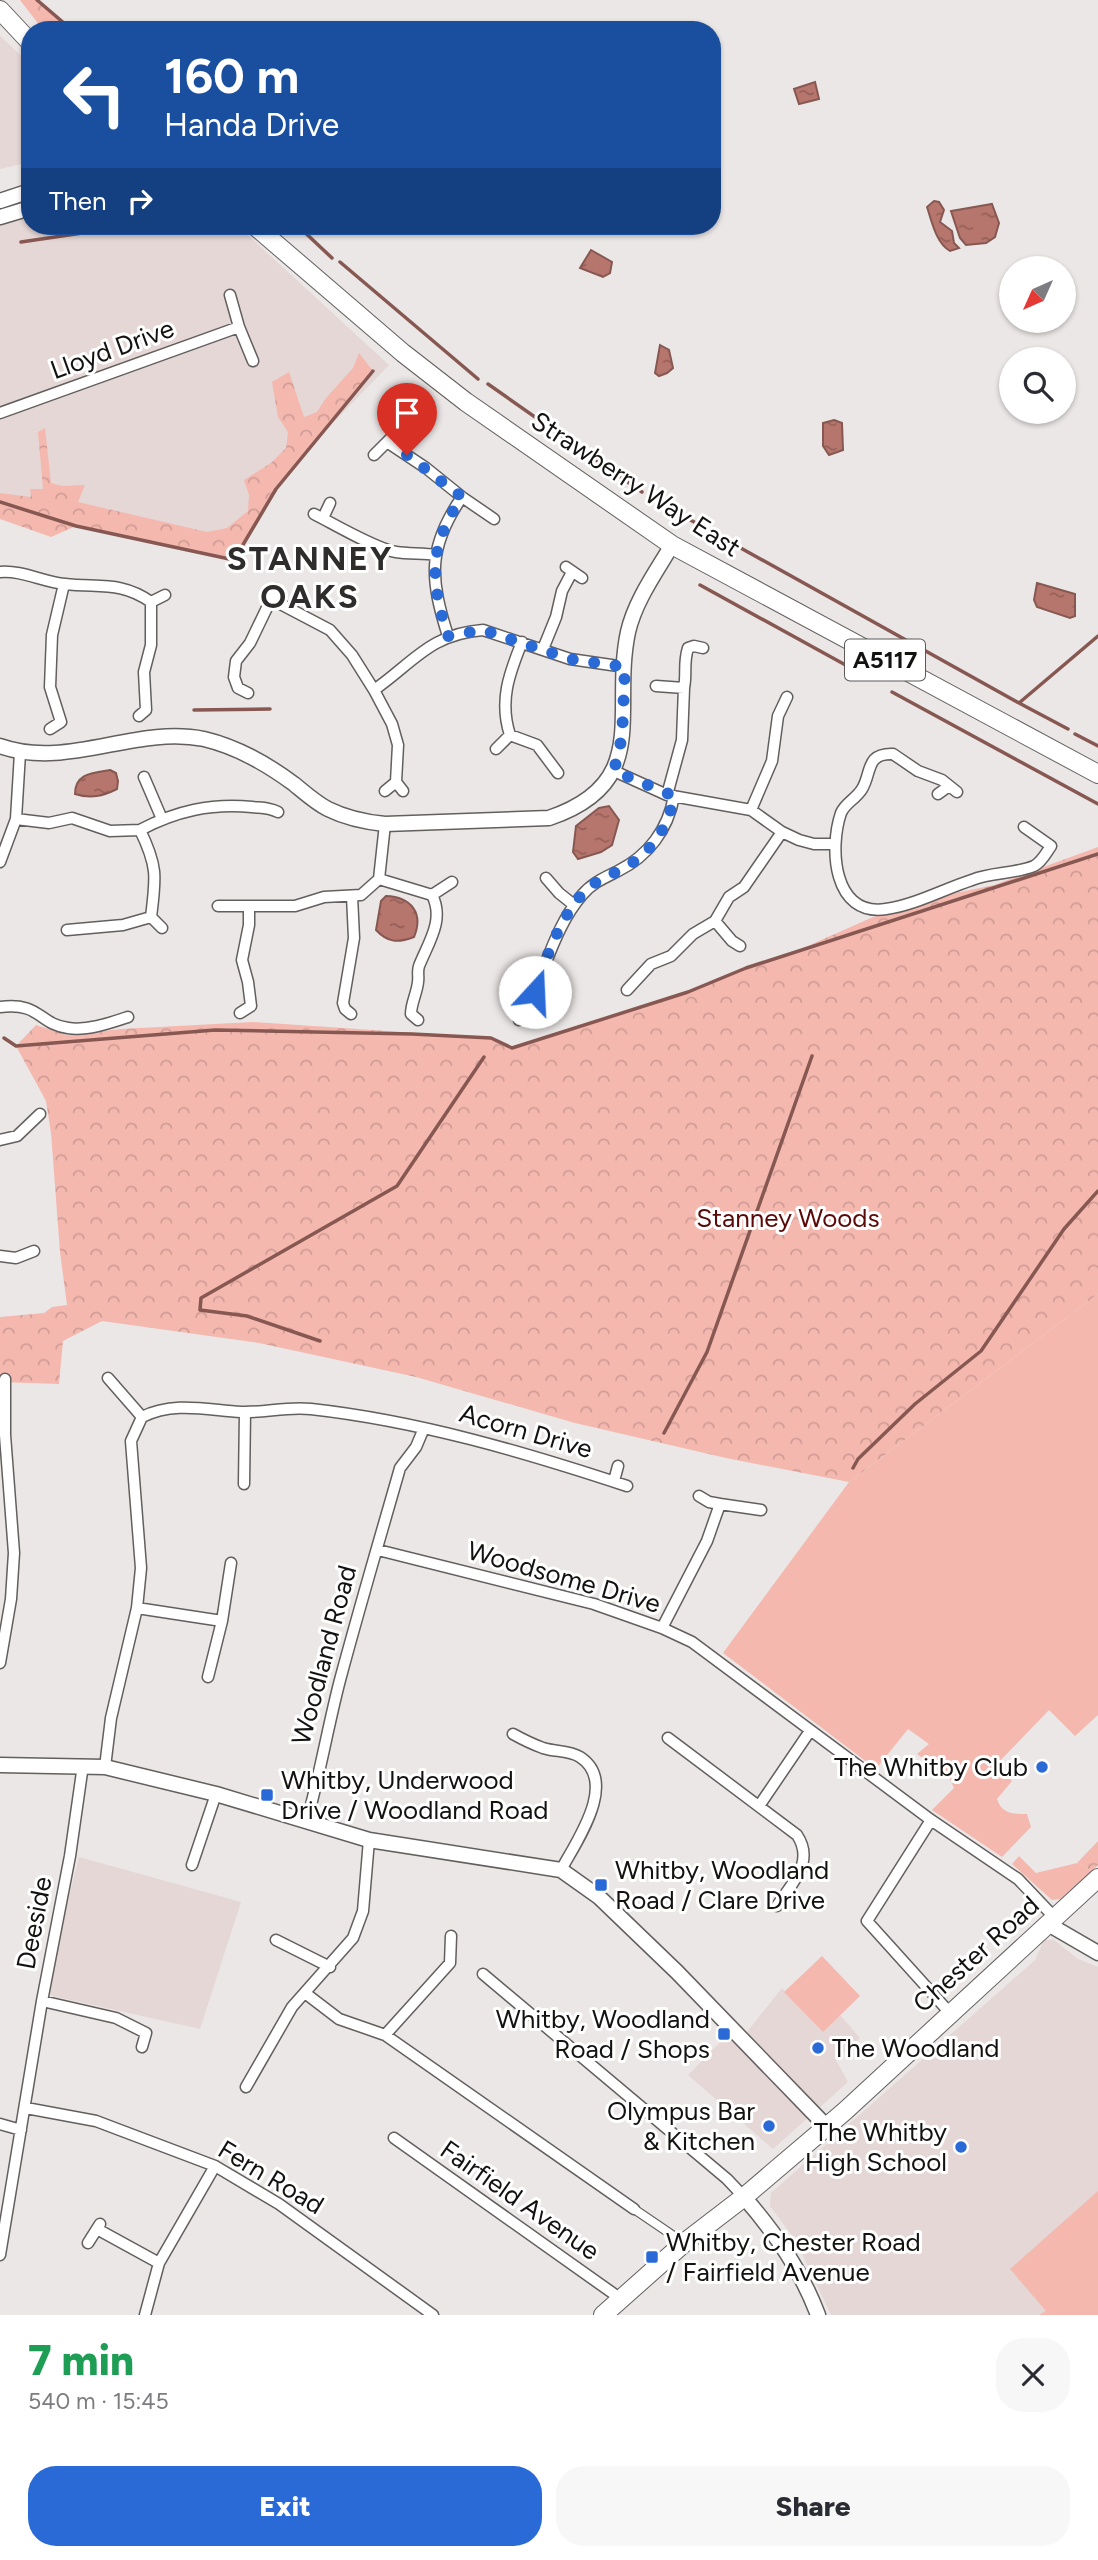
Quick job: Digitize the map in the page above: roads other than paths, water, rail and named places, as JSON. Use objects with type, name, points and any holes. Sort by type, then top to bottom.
[{"type":"main road","points":[[0,10],[21,32]]},
{"type":"main road","name":"Strawberry Way East","points":[[265,235],[374,329],[466,402],[673,545],[1098,774]]},
{"type":"main road","name":"Chester Road","points":[[603,2315],[826,2126],[1098,1878]]},
{"type":"street","points":[[0,201],[21,194]]},
{"type":"street","points":[[0,217],[21,211]]},
{"type":"street","points":[[230,295],[253,361]]},
{"type":"street","name":"Lloyd Drive","points":[[0,413],[239,327]]},
{"type":"street","points":[[374,455],[397,432]]},
{"type":"street","points":[[387,442],[495,519]]},
{"type":"street","points":[[448,636],[436,598],[436,555],[439,540],[450,515],[462,497]]},
{"type":"street","points":[[330,503],[318,516],[396,552],[436,555]]},
{"type":"street","points":[[0,746],[45,755],[167,735],[204,739],[253,757],[328,809],[364,822],[385,824],[550,818],[572,810],[587,800],[604,785],[614,771],[622,737],[628,632],[638,604],[673,545]]},
{"type":"street","points":[[543,649],[556,617],[569,569],[582,578]]},
{"type":"street","points":[[0,572],[10,571],[64,584],[117,586],[137,593],[151,602]]},
{"type":"street","points":[[50,729],[66,724],[50,687],[52,635],[64,584]]},
{"type":"street","points":[[228,698],[243,691],[234,677],[236,661],[250,643],[273,594],[330,630],[352,655],[374,690],[388,715],[398,745],[400,786],[385,791]]},
{"type":"street","points":[[151,602],[165,596]]},
{"type":"street","points":[[147,713],[144,672],[151,645],[151,602]]},
{"type":"street","points":[[374,690],[420,652],[448,636],[483,630],[570,659],[625,667]]},
{"type":"street","points":[[510,735],[505,721],[504,699],[510,673],[522,642]]},
{"type":"street","points":[[519,1020],[535,992],[542,968],[574,905],[593,884],[629,865],[655,844],[663,831],[682,740],[681,716],[687,677],[684,662],[686,644],[703,648]]},
{"type":"street","points":[[656,686],[684,688]]},
{"type":"street","points":[[751,810],[772,761],[778,716],[787,697]]},
{"type":"street","points":[[495,749],[510,735]]},
{"type":"street","points":[[510,735],[537,745],[558,773]]},
{"type":"street","points":[[0,862],[5,836],[16,819],[20,752]]},
{"type":"street","points":[[938,794],[953,789],[933,776],[911,767],[893,754],[880,756],[867,770],[862,789],[842,810],[835,844],[836,872],[848,895],[871,909],[886,909],[974,878],[1035,866],[1051,846],[1024,827]]},
{"type":"street","points":[[614,771],[670,796],[751,810],[782,832],[814,844],[835,844]]},
{"type":"street","points":[[144,778],[162,819]]},
{"type":"street","points":[[266,806],[272,794]]},
{"type":"street","points":[[16,819],[49,823],[72,818],[110,831],[140,830],[162,819],[203,807],[236,804],[266,806],[278,812]]},
{"type":"street","points":[[218,906],[295,906],[324,897],[352,896],[369,890],[379,878],[385,824]]},
{"type":"street","points":[[140,830],[152,855],[157,875],[151,917]]},
{"type":"street","points":[[627,990],[651,964],[671,956],[693,934],[715,920],[730,897],[744,887],[782,832]]},
{"type":"street","points":[[379,878],[432,895],[437,905],[438,918],[418,971],[418,984],[410,1017]]},
{"type":"street","points":[[546,878],[574,905]]},
{"type":"street","points":[[432,895],[452,882]]},
{"type":"street","points":[[333,1015],[348,1012],[344,990],[355,938],[352,896]]},
{"type":"street","points":[[240,1013],[255,1009],[242,960],[249,925],[248,908]]},
{"type":"street","points":[[151,917],[162,928]]},
{"type":"street","points":[[66,930],[123,925],[151,917]]},
{"type":"street","points":[[715,920],[732,941],[740,946]]},
{"type":"street","points":[[636,981],[646,990]]},
{"type":"street","points":[[0,1007],[25,1006],[68,1028],[90,1027],[128,1017]]},
{"type":"street","points":[[0,1140],[17,1136],[40,1114]]},
{"type":"street","points":[[31,1123],[43,1128]]},
{"type":"street","points":[[0,1256],[16,1258],[34,1251]]},
{"type":"street","points":[[105,1767],[111,1718],[137,1608],[141,1568],[131,1441],[142,1417],[108,1378]]},
{"type":"street","points":[[0,1656],[11,1599],[14,1534],[3,1435],[5,1379]]},
{"type":"street","name":"Acorn Drive","points":[[142,1417],[157,1409],[176,1407],[245,1412],[308,1408],[474,1439],[627,1486]]},
{"type":"street","points":[[245,1412],[245,1484]]},
{"type":"street","name":"Woodland Road","points":[[307,1820],[341,1676],[400,1468],[416,1447],[424,1428]]},
{"type":"street","name":"Acorn Drive","points":[[614,1481],[618,1466]]},
{"type":"street","points":[[699,1496],[709,1502],[761,1510]]},
{"type":"street","points":[[662,1628],[707,1541],[720,1504]]},
{"type":"street","points":[[0,1534],[14,1534]]},
{"type":"street","name":"Woodsome Drive","points":[[377,1550],[594,1604],[662,1628],[692,1642],[931,1821],[1018,1880],[1052,1921]]},
{"type":"street","points":[[208,1677],[222,1621],[231,1563]]},
{"type":"street","points":[[137,1608],[222,1621]]},
{"type":"street","points":[[759,1806],[810,1731]]},
{"type":"street","points":[[513,1734],[544,1748],[580,1757],[593,1770],[596,1786],[594,1807],[561,1870]]},
{"type":"street","points":[[668,1738],[797,1835],[805,1853],[804,1863],[777,1906]]},
{"type":"street","points":[[0,1765],[105,1767],[216,1794],[369,1840],[561,1870],[599,1897],[677,1972],[826,2126]]},
{"type":"street","name":"Deeside","points":[[0,2255],[42,2001],[70,1856],[83,1765]]},
{"type":"street","points":[[191,1865],[216,1794]]},
{"type":"street","points":[[931,1821],[867,1921],[950,2013]]},
{"type":"street","points":[[246,2087],[288,2014],[353,1938],[363,1911],[369,1840]]},
{"type":"street","points":[[1052,1921],[1098,1953]]},
{"type":"street","points":[[385,2035],[450,1963],[451,1936]]},
{"type":"street","points":[[276,1940],[330,1967]]},
{"type":"street","points":[[450,1963],[462,1968]]},
{"type":"street","points":[[484,1974],[727,2179],[789,2253],[818,2315]]},
{"type":"street","points":[[305,1993],[339,2019],[385,2035],[684,2244]]},
{"type":"street","points":[[42,2001],[116,2018],[151,2034],[142,2048]]},
{"type":"street","name":"Fern Road","points":[[26,2108],[96,2121],[215,2166],[279,2204],[433,2315]]},
{"type":"street","points":[[0,2124],[20,2130]]},
{"type":"street","name":"Fairfield Avenue","points":[[394,2138],[621,2299]]},
{"type":"street","points":[[145,2315],[159,2263],[215,2166]]},
{"type":"street","points":[[88,2243],[99,2226],[159,2263]]},
{"type":"water","points":[[815,82],[819,99],[799,104],[794,89]]},
{"type":"water","points":[[934,201],[939,202],[944,210],[940,222],[952,231],[954,243],[959,248],[950,251],[938,238],[927,207]]},
{"type":"water","points":[[992,204],[999,223],[995,237],[986,243],[966,245],[960,238],[951,211]]},
{"type":"water","points":[[591,250],[612,262],[610,273],[603,277],[580,268]]},
{"type":"water","points":[[660,345],[669,350],[673,368],[659,376],[655,373]]},
{"type":"water","points":[[834,420],[842,423],[843,450],[829,455],[823,446],[823,423]]},
{"type":"water","points":[[1037,583],[1075,594],[1075,616],[1070,618],[1037,607],[1034,600]]},
{"type":"water","points":[[110,770],[116,773],[117,789],[97,796],[75,794],[78,782],[86,775]]},
{"type":"water","points":[[609,806],[619,820],[612,845],[601,852],[578,859],[573,852],[576,826],[599,808]]},
{"type":"water","points":[[386,896],[402,899],[413,908],[417,921],[414,937],[394,941],[376,930],[381,901]]},
{"type":"waterway","points":[[37,0],[62,21]]},
{"type":"waterway","points":[[21,242],[69,235]]},
{"type":"waterway","points":[[308,235],[332,258]]},
{"type":"waterway","points":[[340,262],[478,379]]},
{"type":"waterway","points":[[0,502],[76,526],[234,560],[276,489],[373,371]]},
{"type":"waterway","points":[[488,384],[642,492]]},
{"type":"waterway","points":[[651,498],[1019,703]]},
{"type":"waterway","points":[[700,585],[851,668]]},
{"type":"waterway","points":[[1068,729],[1019,703],[1098,636]]},
{"type":"waterway","points":[[892,692],[1098,804]]},
{"type":"waterway","points":[[194,710],[270,709]]},
{"type":"waterway","points":[[1075,734],[1098,746]]},
{"type":"waterway","points":[[4,1038],[16,1046],[215,1030],[491,1038],[512,1048],[688,992],[746,968],[1098,854]]},
{"type":"waterway","points":[[664,1433],[707,1352],[812,1056]]},
{"type":"waterway","points":[[320,1341],[247,1316],[200,1310],[201,1298],[397,1186],[484,1057]]},
{"type":"waterway","points":[[853,1468],[858,1459],[915,1404],[981,1351],[1064,1229],[1098,1191]]},
{"type":"place","name":"The Whitby Club","points":[[1042,1767]]},
{"type":"place","name":"Whitby, Underwood Drive / Woodland Road","points":[[267,1795]]},
{"type":"place","name":"Whitby, Woodland Road / Clare Drive","points":[[601,1885]]},
{"type":"place","name":"Whitby, Woodland Road / Shops","points":[[724,2034]]},
{"type":"place","name":"The Woodland","points":[[818,2048]]},
{"type":"place","name":"Olympus Bar & Kitchen","points":[[769,2126]]},
{"type":"place","name":"The Whitby High School","points":[[961,2147]]},
{"type":"place","name":"Whitby, Chester Road / Fairfield Avenue","points":[[652,2257]]},
{"type":"district","name":"STANNEY OAKS","points":[[310,577]]},
{"type":"park label","name":"Stanney Woods","points":[[788,1218]]}]
